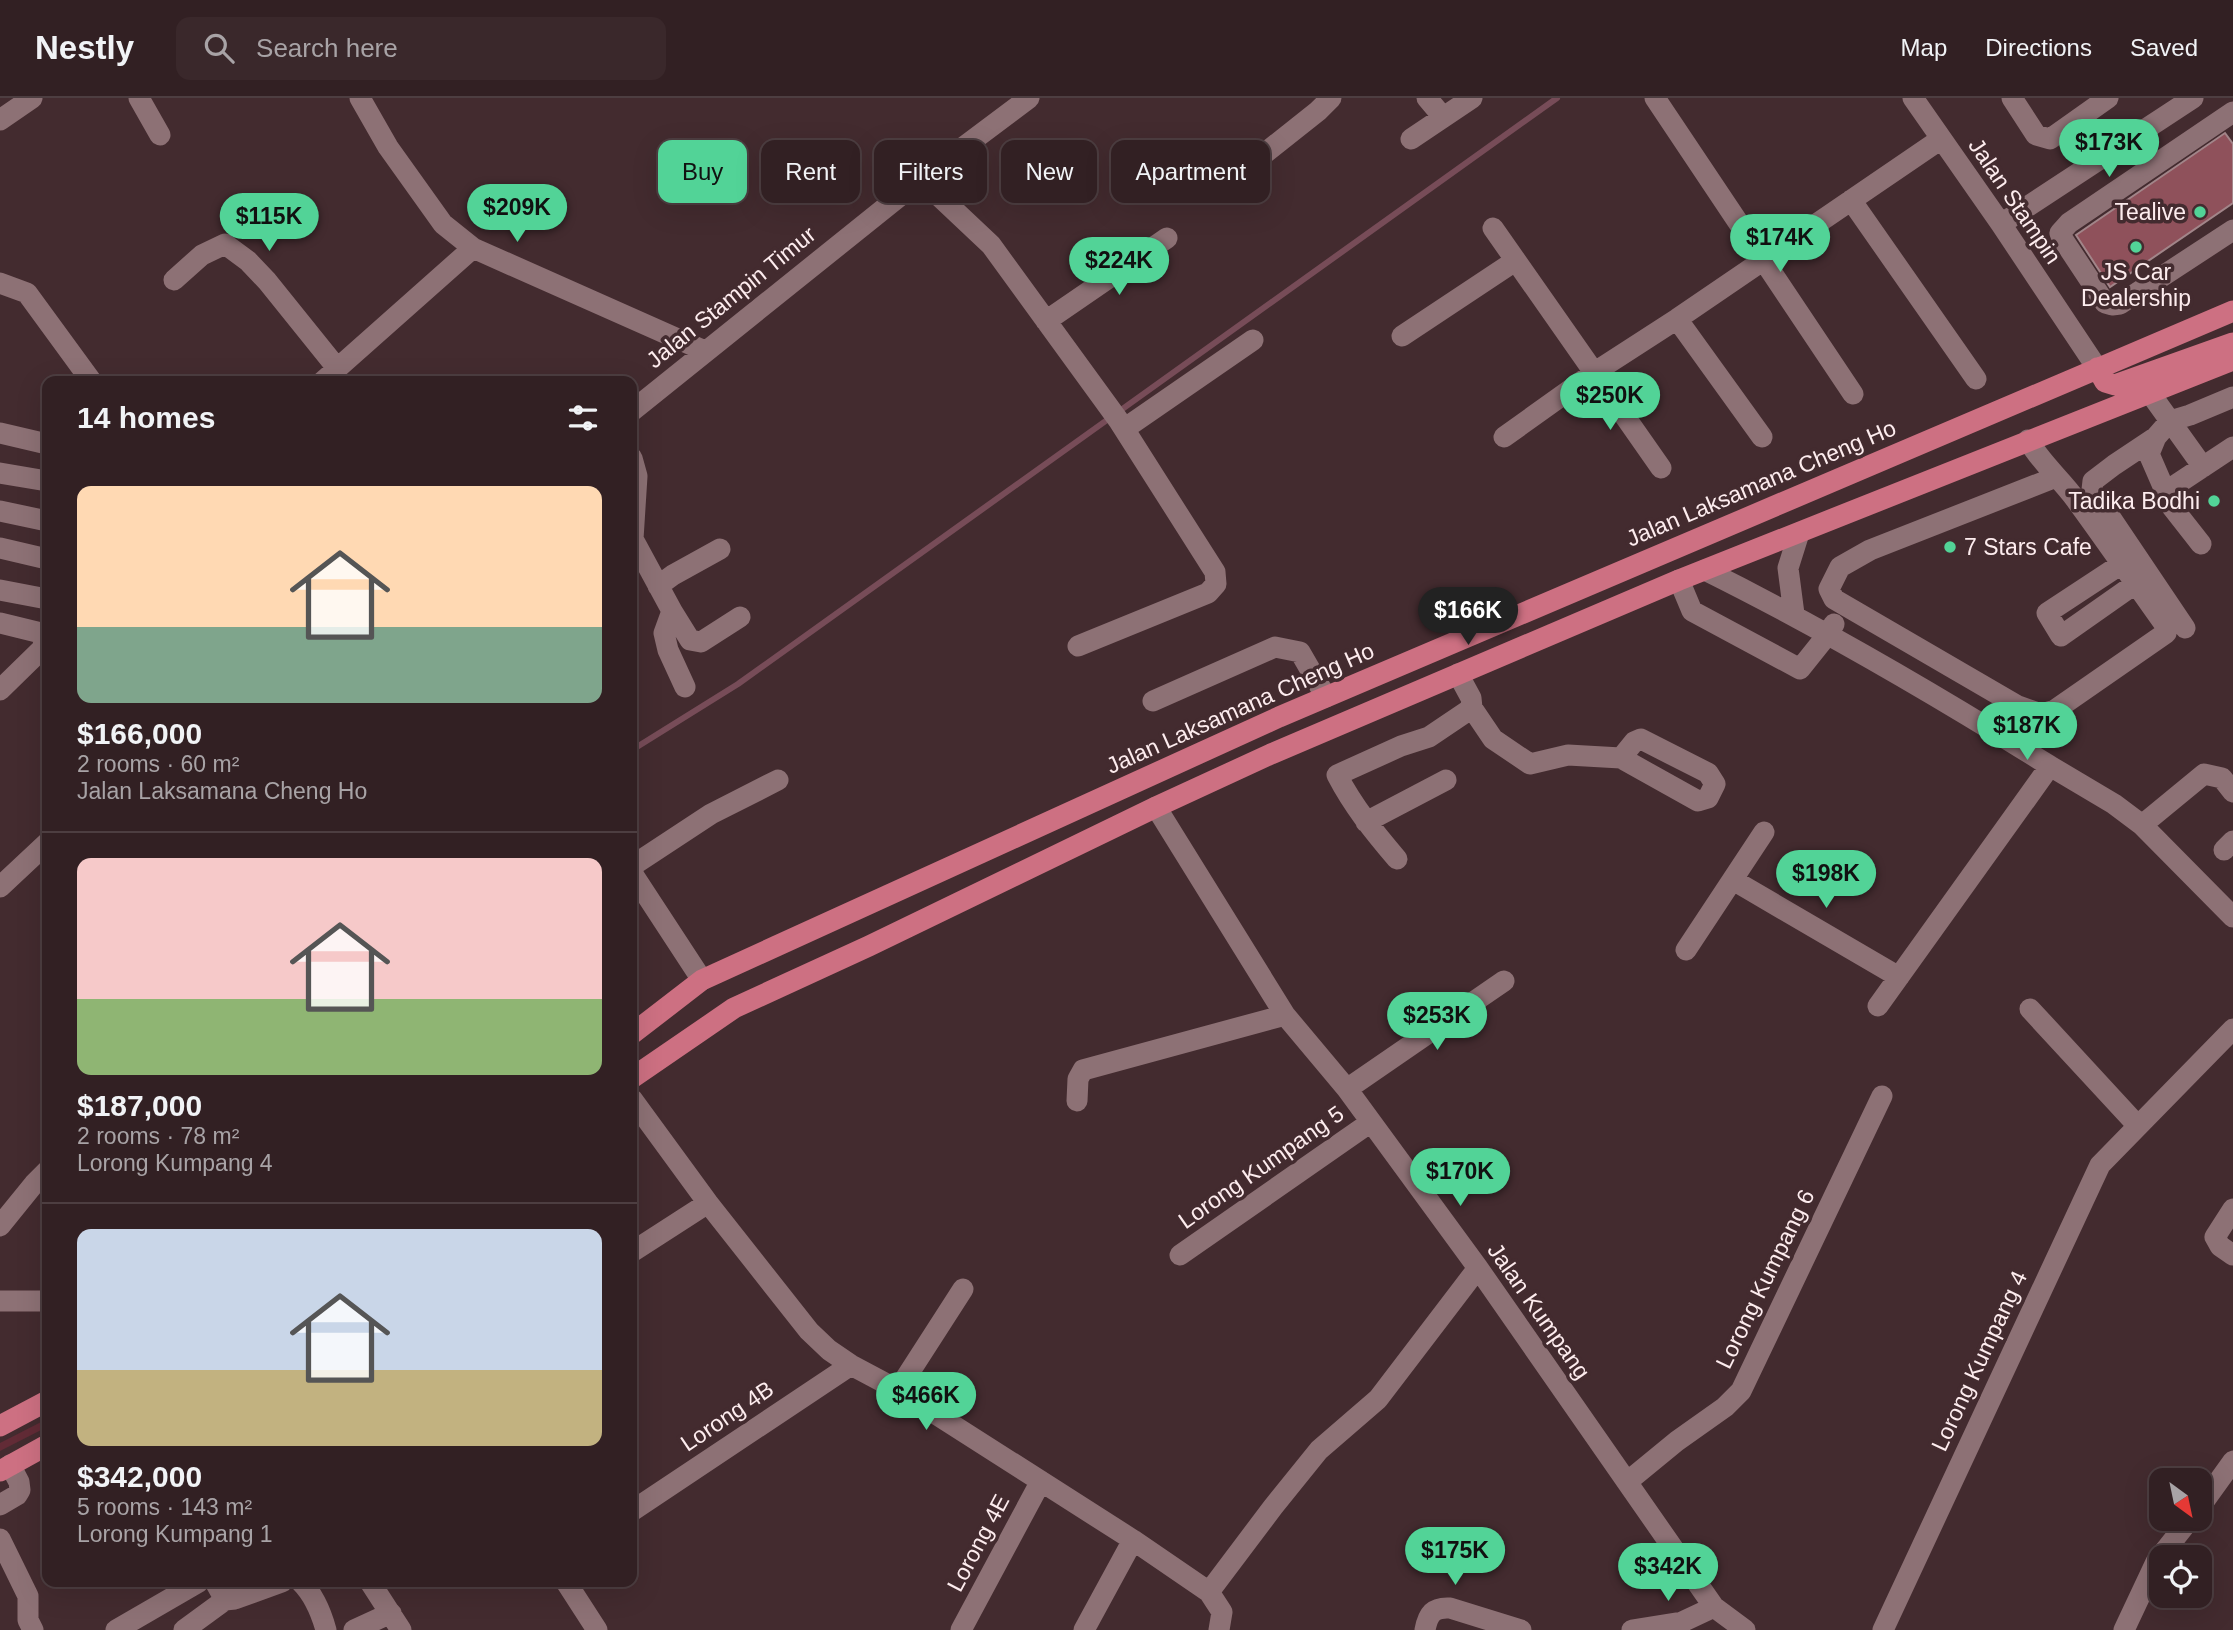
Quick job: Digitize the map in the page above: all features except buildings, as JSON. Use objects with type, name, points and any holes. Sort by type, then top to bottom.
[{"type":"main road","name":"Jalan Laksamana Cheng Ho","points":[[637,1030],[702,980],[1326,697],[2233,311]]},
{"type":"main road","points":[[2097,368],[2105,382],[2115,384],[2233,343]]},
{"type":"main road","points":[[637,1075],[734,1008],[869,947],[1271,754],[1679,580],[2233,360]]},
{"type":"main road","points":[[0,1426],[42,1405]]},
{"type":"main road","points":[[5,1468],[42,1448]]},
{"type":"street","points":[[0,120],[32,98]]},
{"type":"street","points":[[139,98],[160,135]]},
{"type":"street","points":[[360,98],[387,147],[443,224],[473,248],[705,351]]},
{"type":"street","name":"Jalan Stampin Timur","points":[[973,140],[1029,98]]},
{"type":"street","points":[[1270,149],[1331,98]]},
{"type":"street","points":[[1427,98],[1443,117]]},
{"type":"street","points":[[1411,139],[1472,98]]},
{"type":"street","points":[[1655,98],[1853,394]]},
{"type":"street","name":"Jalan Stampin","points":[[1913,98],[2097,368]]},
{"type":"street","points":[[2011,98],[2036,135],[2050,139],[2096,101]]},
{"type":"street","points":[[2001,224],[2193,98]]},
{"type":"street","points":[[2233,112],[2069,223],[2060,233],[2105,303],[2112,306],[2140,293],[2233,230]]},
{"type":"street","points":[[1504,437],[1595,372],[1941,139]]},
{"type":"street","points":[[2049,193],[2069,223]]},
{"type":"street","points":[[1851,200],[1976,379]]},
{"type":"street","name":"Jalan Stampin Timur","points":[[637,407],[891,203]]},
{"type":"street","points":[[946,203],[991,245],[1104,400],[1215,572],[1216,584],[1208,593],[1078,646]]},
{"type":"street","points":[[1493,228],[1661,468]]},
{"type":"street","points":[[1046,321],[1167,237]]},
{"type":"street","points":[[174,280],[201,256],[225,244],[248,261],[267,281],[329,375],[473,248]]},
{"type":"street","points":[[1402,336],[1515,261]]},
{"type":"street","points":[[0,283],[27,293],[88,376]]},
{"type":"street","points":[[1677,319],[1762,437]]},
{"type":"street","points":[[1121,425],[1253,340]]},
{"type":"street","points":[[2150,393],[2203,467]]},
{"type":"street","points":[[2200,544],[2172,506],[2149,454],[2156,438],[2170,421],[2233,397]]},
{"type":"street","points":[[0,433],[42,443]]},
{"type":"street","points":[[2156,438],[2114,464],[2093,481],[2092,490],[2185,628]]},
{"type":"street","points":[[2028,440],[2037,456],[2056,477],[2074,497],[2165,625],[2166,634],[2055,710],[2041,714],[2018,706],[1834,599],[1829,589],[1840,567],[1870,550],[2056,477]]},
{"type":"street","points":[[2165,492],[2233,447]]},
{"type":"street","points":[[0,473],[42,480]]},
{"type":"street","points":[[0,511],[42,520]]},
{"type":"street","points":[[1794,614],[1788,568],[1799,533]]},
{"type":"street","points":[[637,547],[690,640],[701,642],[740,617]]},
{"type":"street","points":[[0,548],[42,558]]},
{"type":"street","points":[[658,586],[720,549]]},
{"type":"street","points":[[2120,565],[2047,613],[2061,635],[2135,584]]},
{"type":"street","points":[[1705,570],[1794,614],[2114,804],[2142,825],[2233,917]]},
{"type":"street","points":[[1679,580],[1692,611],[1800,668],[1828,635],[1844,607]]},
{"type":"street","points":[[0,590],[42,598]]},
{"type":"street","points":[[672,611],[664,633],[668,650],[685,687]]},
{"type":"street","points":[[0,623],[41,633],[42,636]]},
{"type":"street","points":[[1153,701],[1275,647],[1300,652],[1326,697]]},
{"type":"street","points":[[0,690],[42,649]]},
{"type":"street","points":[[1458,674],[1471,698],[1472,708],[1493,739],[1531,764],[1568,755],[1621,758]]},
{"type":"street","points":[[1397,859],[1366,822],[1337,775],[1401,746],[1429,737],[1472,708]]},
{"type":"street","points":[[2006,738],[2031,711]]},
{"type":"street","points":[[1878,1006],[2050,766]]},
{"type":"street","points":[[2142,825],[2204,774],[2222,778],[2233,792]]},
{"type":"street","points":[[637,867],[711,814],[778,780]]},
{"type":"street","points":[[1366,822],[1446,780]]},
{"type":"street","name":"Jalan Kumpang","points":[[1156,807],[1285,1015],[1347,1089],[1478,1268],[1714,1607],[1745,1630]]},
{"type":"street","points":[[1686,950],[1764,832]]},
{"type":"street","points":[[0,887],[42,847]]},
{"type":"street","points":[[637,876],[702,980]]},
{"type":"street","points":[[1733,880],[1899,977]]},
{"type":"street","points":[[1347,1089],[1504,981]]},
{"type":"street","points":[[2030,1009],[2138,1126]]},
{"type":"street","points":[[1077,1101],[1078,1079],[1083,1070],[1285,1015]]},
{"type":"street","name":"Lorong Kumpang 4","points":[[1883,1630],[2100,1165],[2233,1029]]},
{"type":"street","name":"Lorong Kumpang 6","points":[[1627,1482],[1677,1441],[1725,1407],[1741,1391],[1882,1096]]},
{"type":"street","points":[[637,1106],[708,1203],[809,1331],[828,1350],[898,1390],[1133,1540],[1209,1592],[1222,1612],[1219,1630]]},
{"type":"street","name":"Lorong Kumpang 5","points":[[1181,1255],[1371,1122]]},
{"type":"street","points":[[0,1226],[42,1176]]},
{"type":"street","points":[[637,1249],[708,1203]]},
{"type":"street","points":[[2233,1209],[2216,1237],[2220,1246],[2233,1255]]},
{"type":"street","points":[[1209,1592],[1319,1450],[1378,1399],[1478,1268]]},
{"type":"street","points":[[898,1390],[963,1289]]},
{"type":"street","points":[[0,1301],[42,1301]]},
{"type":"street","name":"Lorong 4B","points":[[637,1508],[851,1364]]},
{"type":"street","points":[[2212,1490],[2233,1461]]},
{"type":"street","points":[[0,1505],[18,1495],[20,1490],[19,1482],[5,1468]]},
{"type":"street","name":"Lorong 4E","points":[[961,1630],[1041,1481]]},
{"type":"street","points":[[2124,1630],[2156,1562],[2181,1531]]},
{"type":"street","points":[[0,1539],[28,1596],[28,1620],[33,1630]]},
{"type":"street","points":[[1084,1630],[1133,1540]]},
{"type":"street","points":[[116,1630],[190,1587]]},
{"type":"street","points":[[184,1630],[220,1591],[235,1599],[268,1587]]},
{"type":"street","points":[[305,1587],[326,1630]]},
{"type":"street","points":[[354,1630],[396,1622],[373,1587]]},
{"type":"street","points":[[569,1587],[597,1630]]},
{"type":"street","points":[[1425,1630],[1427,1618],[1432,1611],[1440,1607],[1521,1630]]},
{"type":"street","points":[[1632,1630],[1682,1622],[1714,1607]]},
{"type":"shaded area","points":[[42,1422],[42,1430],[0,1451],[0,1443]]},
{"type":"waterway","points":[[637,747],[738,684],[1557,98]]},
{"type":"place","name":"Tealive","points":[[2200,212]]},
{"type":"place","name":"JS Car Dealership","points":[[2136,247]]},
{"type":"place","name":"Tadika Bodhi","points":[[2214,501]]},
{"type":"place","name":"7 Stars Cafe","points":[[1950,547]]}]
